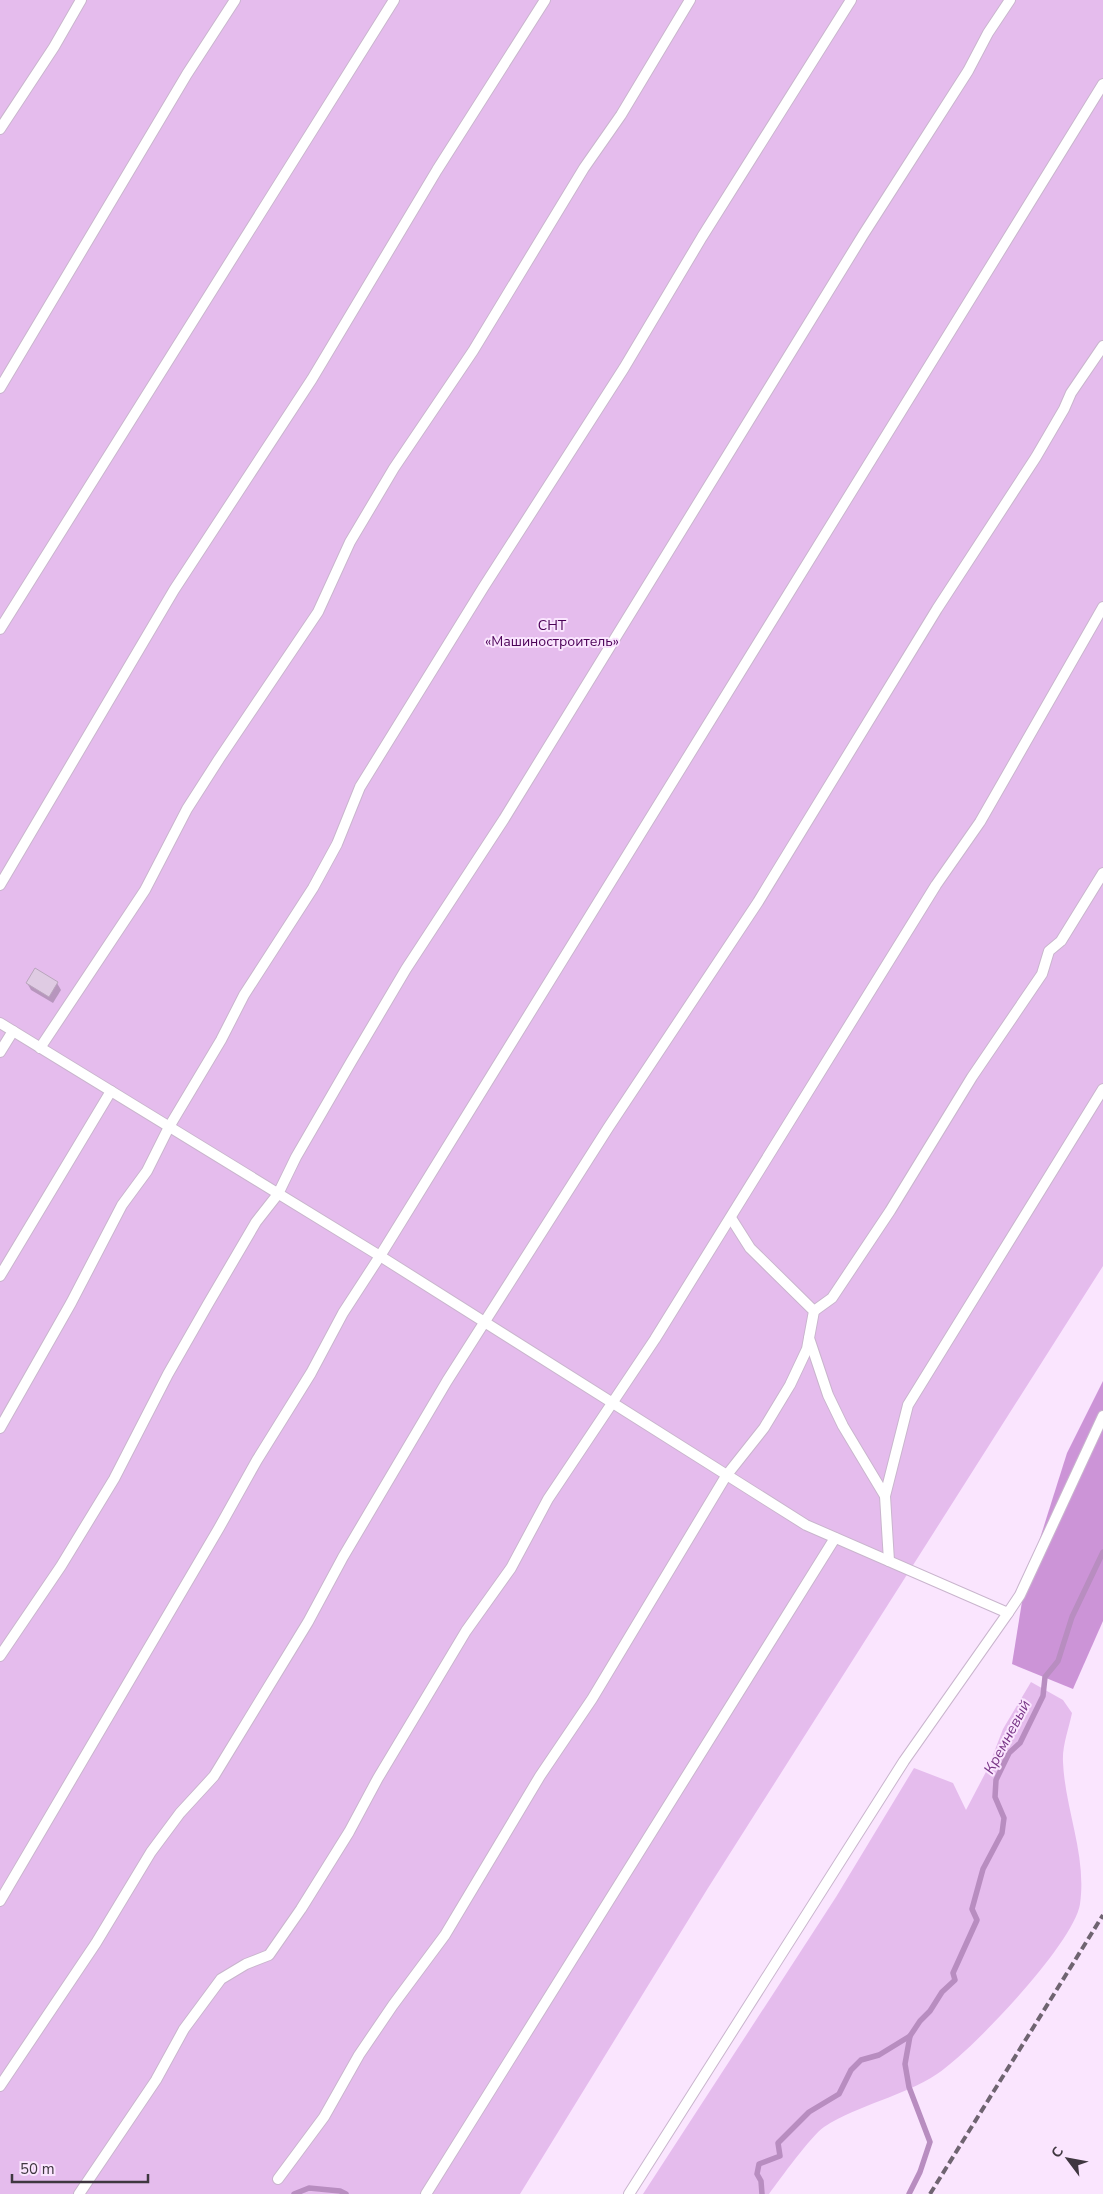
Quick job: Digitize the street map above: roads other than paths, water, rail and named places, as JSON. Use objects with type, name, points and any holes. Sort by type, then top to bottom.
[{"type":"lane","points":[[0,129],[54,47],[81,0]]},
{"type":"lane","points":[[0,388],[187,74],[234,0]]},
{"type":"lane","points":[[0,629],[394,0]]},
{"type":"lane","points":[[0,885],[174,590],[312,379],[437,170],[545,0]]},
{"type":"lane","points":[[40,1048],[145,890],[187,809],[318,612],[350,542],[394,468],[473,351],[584,168],[621,115],[690,0]]},
{"type":"lane","points":[[0,1428],[71,1303],[122,1204],[146,1171],[169,1127],[222,1040],[244,995],[313,888],[337,844],[348,812],[365,779],[483,588],[619,376],[702,238],[851,0]]},
{"type":"lane","points":[[0,1656],[62,1566],[109,1487],[168,1374],[208,1304],[256,1222],[278,1194],[306,1139],[406,969],[466,881],[693,511],[968,71],[988,33],[1010,0]]},
{"type":"lane","points":[[0,1901],[257,1460],[311,1373],[343,1313],[1103,84]]},
{"type":"lane","points":[[0,2086],[96,1943],[151,1852],[180,1813],[214,1776],[308,1622],[384,1487],[484,1322],[758,902],[937,609],[1036,456],[1064,409],[1071,393],[1103,346]]},
{"type":"lane","points":[[79,2194],[156,2080],[184,2029],[221,1979],[246,1964],[269,1955],[301,1909],[349,1832],[378,1778],[466,1630],[511,1568],[548,1499],[613,1404],[731,1218],[930,893],[980,822],[1103,607]]},
{"type":"lane","points":[[278,2179],[324,2117],[359,2055],[445,1934],[540,1776],[592,1699],[726,1476],[764,1428],[790,1385],[807,1349],[814,1311],[832,1298],[890,1211],[972,1077],[1042,974],[1049,951],[1061,941],[1103,873]]},
{"type":"lane","points":[[0,1023],[380,1256],[806,1525],[1008,1613]]},
{"type":"lane","points":[[0,1052],[13,1031]]},
{"type":"lane","points":[[888,1562],[886,1496],[908,1405],[1103,1089]]},
{"type":"lane","points":[[0,1276],[111,1092]]},
{"type":"lane","points":[[731,1218],[750,1248],[814,1311]]},
{"type":"lane","points":[[809,1338],[828,1395],[842,1426],[886,1496]]},
{"type":"lane","points":[[629,2194],[904,1761],[1020,1595],[1103,1416]]},
{"type":"lane","points":[[426,2194],[835,1538]]},
{"type":"waterway","name":"Кремневый","points":[[762,2194],[761,2181],[757,2174],[759,2164],[780,2156],[778,2143],[809,2112],[839,2094],[851,2070],[861,2060],[879,2055],[910,2036],[942,1992],[955,1980],[953,1973],[977,1920],[972,1909],[983,1869],[1002,1833],[1004,1818],[995,1797],[996,1780],[1009,1753],[1020,1743],[1043,1696],[1045,1677],[1058,1661],[1072,1617],[1103,1552]]},
{"type":"waterway","points":[[909,2194],[920,2172],[930,2142],[909,2087],[905,2064],[910,2036]]},
{"type":"waterway","name":"Кремневый","points":[[294,2194],[309,2188],[340,2191],[346,2194]]},
{"type":"railway","points":[[930,2194],[1103,1915]]},
{"type":"park label","name":"СНТ «Машиностроитель»","points":[[552,634]]}]
